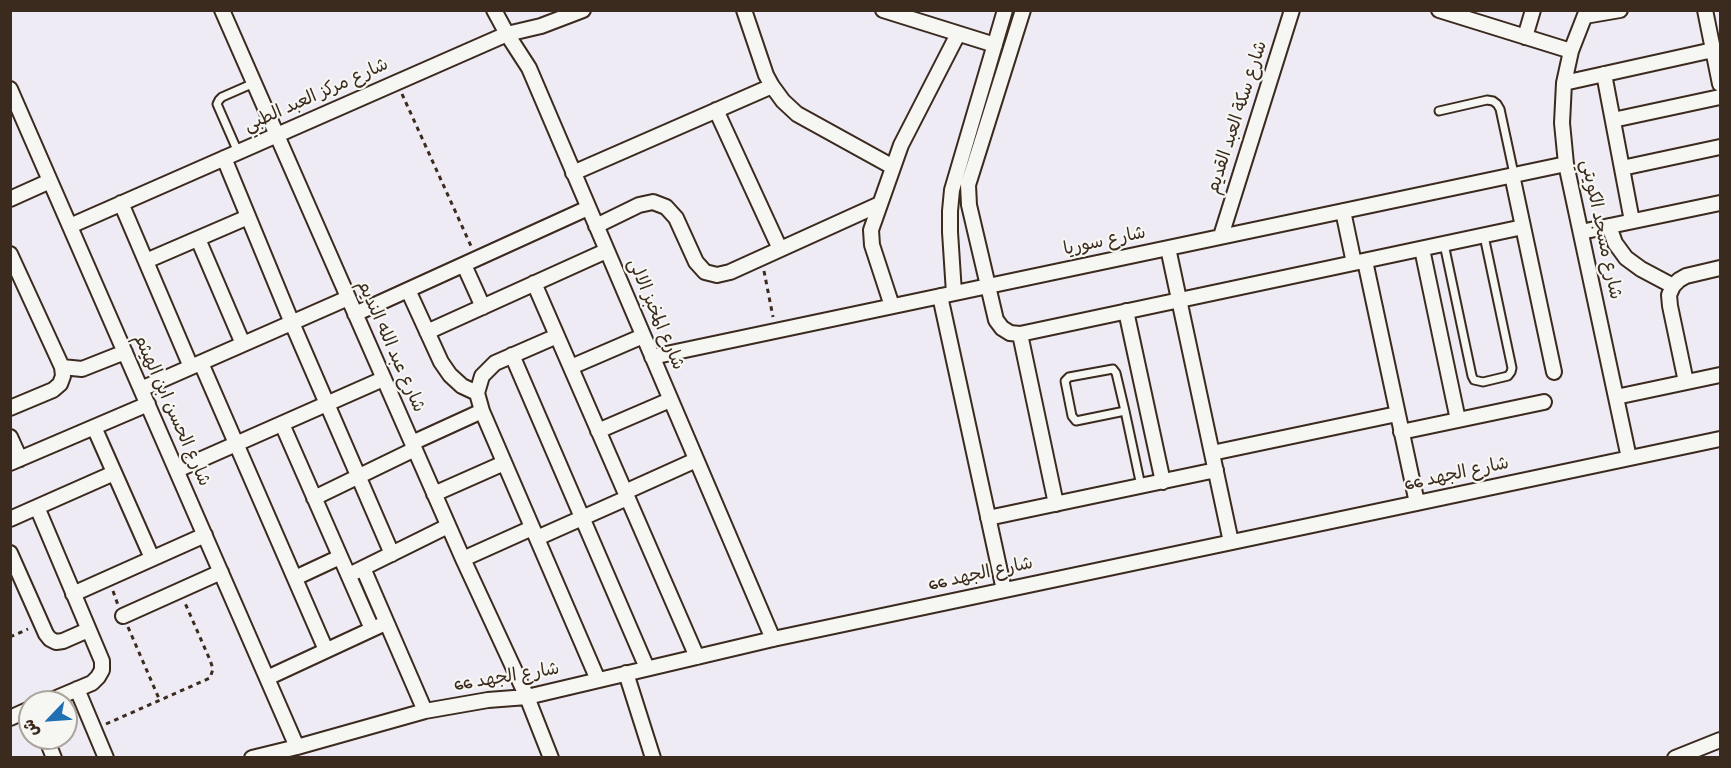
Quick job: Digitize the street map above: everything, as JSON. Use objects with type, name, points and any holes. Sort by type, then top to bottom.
[{"type":"street","name":"شارع عبد الله النديم","points":[[222,10],[448,526],[527,697],[551,758]]},
{"type":"street","name":"شارع المخبز الالى","points":[[494,10],[529,68],[773,639]]},
{"type":"street","name":"شارع مركز العبد الطبي","points":[[70,226],[507,34],[542,26],[582,10]]},
{"type":"street","points":[[744,10],[766,75],[783,101],[797,114],[892,167]]},
{"type":"street","points":[[883,10],[995,45]]},
{"type":"street","points":[[954,293],[950,211],[952,190],[1005,10]]},
{"type":"street","points":[[1023,10],[968,185],[969,205],[996,320],[1010,333],[1020,334],[1523,227]]},
{"type":"street","name":"شارع سكة العبد القديم","points":[[1221,236],[1292,10]]},
{"type":"street","points":[[1439,10],[1571,51]]},
{"type":"street","points":[[1525,37],[1533,10]]},
{"type":"street","points":[[1586,13],[1620,10]]},
{"type":"street","points":[[1706,10],[1720,84]]},
{"type":"street","name":"شارع مسجد الكويتي","points":[[1586,13],[1571,51],[1564,83],[1562,123],[1566,164],[1629,458]]},
{"type":"street","points":[[892,306],[870,237],[870,230],[901,145],[958,34]]},
{"type":"street","points":[[1564,83],[1713,50]]},
{"type":"street","points":[[1604,74],[1632,222]]},
{"type":"street","points":[[573,173],[772,86]]},
{"type":"street","name":"شارع الحسن ابن الهيثم","points":[[10,89],[297,747]]},
{"type":"street","points":[[1613,120],[1720,97]]},
{"type":"street","points":[[716,110],[780,249]]},
{"type":"street","points":[[1622,168],[1720,147]]},
{"type":"street","points":[[224,158],[292,323],[392,554]]},
{"type":"street","name":"شارع سوريا","points":[[652,357],[1566,164]]},
{"type":"street","points":[[1513,175],[1554,372]]},
{"type":"street","points":[[10,199],[50,181]]},
{"type":"street","points":[[596,226],[639,205],[653,202],[666,207],[676,218],[696,262],[705,272],[717,275],[730,272],[880,204]]},
{"type":"street","points":[[121,203],[146,261],[236,444],[326,650]]},
{"type":"street","points":[[1581,232],[1720,203]]},
{"type":"street","points":[[355,314],[588,208]]},
{"type":"street","points":[[1343,211],[1359,262],[1417,503]]},
{"type":"street","points":[[146,261],[248,217]]},
{"type":"street","points":[[1609,226],[1615,243],[1626,258],[1673,286]]},
{"type":"street","points":[[198,238],[243,344]]},
{"type":"street","points":[[1168,248],[1231,542]]},
{"type":"street","points":[[1422,249],[1458,420]]},
{"type":"street","points":[[427,332],[606,250]]},
{"type":"street","points":[[470,262],[483,307]]},
{"type":"street","points":[[10,408],[53,390],[60,384],[63,376],[62,368],[12,263]]},
{"type":"street","points":[[1686,382],[1669,295],[1673,286],[1686,276],[1720,268]]},
{"type":"street","points":[[534,283],[697,657]]},
{"type":"street","points":[[408,290],[441,362],[462,386],[477,393]]},
{"type":"street","points":[[940,296],[1004,590]]},
{"type":"street","points":[[141,389],[348,298]]},
{"type":"street","points":[[1126,311],[1162,482]]},
{"type":"street","points":[[1020,334],[1056,504]]},
{"type":"street","points":[[557,336],[495,363],[482,376],[477,393],[482,411],[598,680]]},
{"type":"street","points":[[571,367],[643,336]]},
{"type":"street","points":[[62,368],[82,369],[125,352]]},
{"type":"street","points":[[513,355],[647,668]]},
{"type":"street","points":[[1616,397],[1720,375]]},
{"type":"street","points":[[177,471],[383,378]]},
{"type":"street","points":[[598,431],[670,400]]},
{"type":"street","points":[[1401,432],[1544,402]]},
{"type":"street","points":[[10,437],[15,461],[148,404]]},
{"type":"street","points":[[314,498],[482,411]]},
{"type":"street","points":[[1212,453],[1397,414]]},
{"type":"street","points":[[282,424],[372,629]]},
{"type":"street","points":[[94,427],[153,558]]},
{"type":"street","name":"شارع الجهد 66","points":[[252,758],[425,711],[488,700],[527,697],[773,639],[1720,439]]},
{"type":"street","points":[[463,559],[583,518],[696,460]]},
{"type":"street","points":[[434,494],[504,463]]},
{"type":"street","points":[[988,518],[1216,470]]},
{"type":"street","points":[[10,519],[114,473]]},
{"type":"street","points":[[37,507],[102,661],[102,670],[98,677],[92,683],[77,689],[106,758]]},
{"type":"street","points":[[348,575],[448,526]]},
{"type":"street","points":[[74,594],[205,535]]},
{"type":"street","points":[[10,553],[16,579],[50,639],[56,642],[63,641],[88,630]]},
{"type":"street","points":[[295,578],[340,557]]},
{"type":"street","points":[[363,568],[425,711]]},
{"type":"street","points":[[123,616],[221,572]]},
{"type":"street","points":[[267,678],[386,623]]},
{"type":"street","points":[[626,674],[653,758]]},
{"type":"street","points":[[1675,758],[1720,740]]},
{"type":"lane","points":[[238,152],[217,104],[222,98],[254,84]]},
{"type":"lane","points":[[1439,111],[1487,100],[1497,104],[1513,175]]},
{"type":"lane","points":[[1444,244],[1472,376],[1478,382],[1493,380],[1508,376],[1512,368],[1484,236]]},
{"type":"lane","points":[[1125,411],[1076,421],[1072,416],[1065,381],[1113,369],[1116,373],[1125,411],[1141,486]]},
{"type":"path","points":[[396,82],[470,262]]},
{"type":"path","points":[[761,258],[776,331]]},
{"type":"path","points":[[107,579],[160,701]]},
{"type":"path","points":[[94,730],[210,678],[213,669],[179,590]]},
{"type":"path","points":[[10,637],[41,623]]}]
